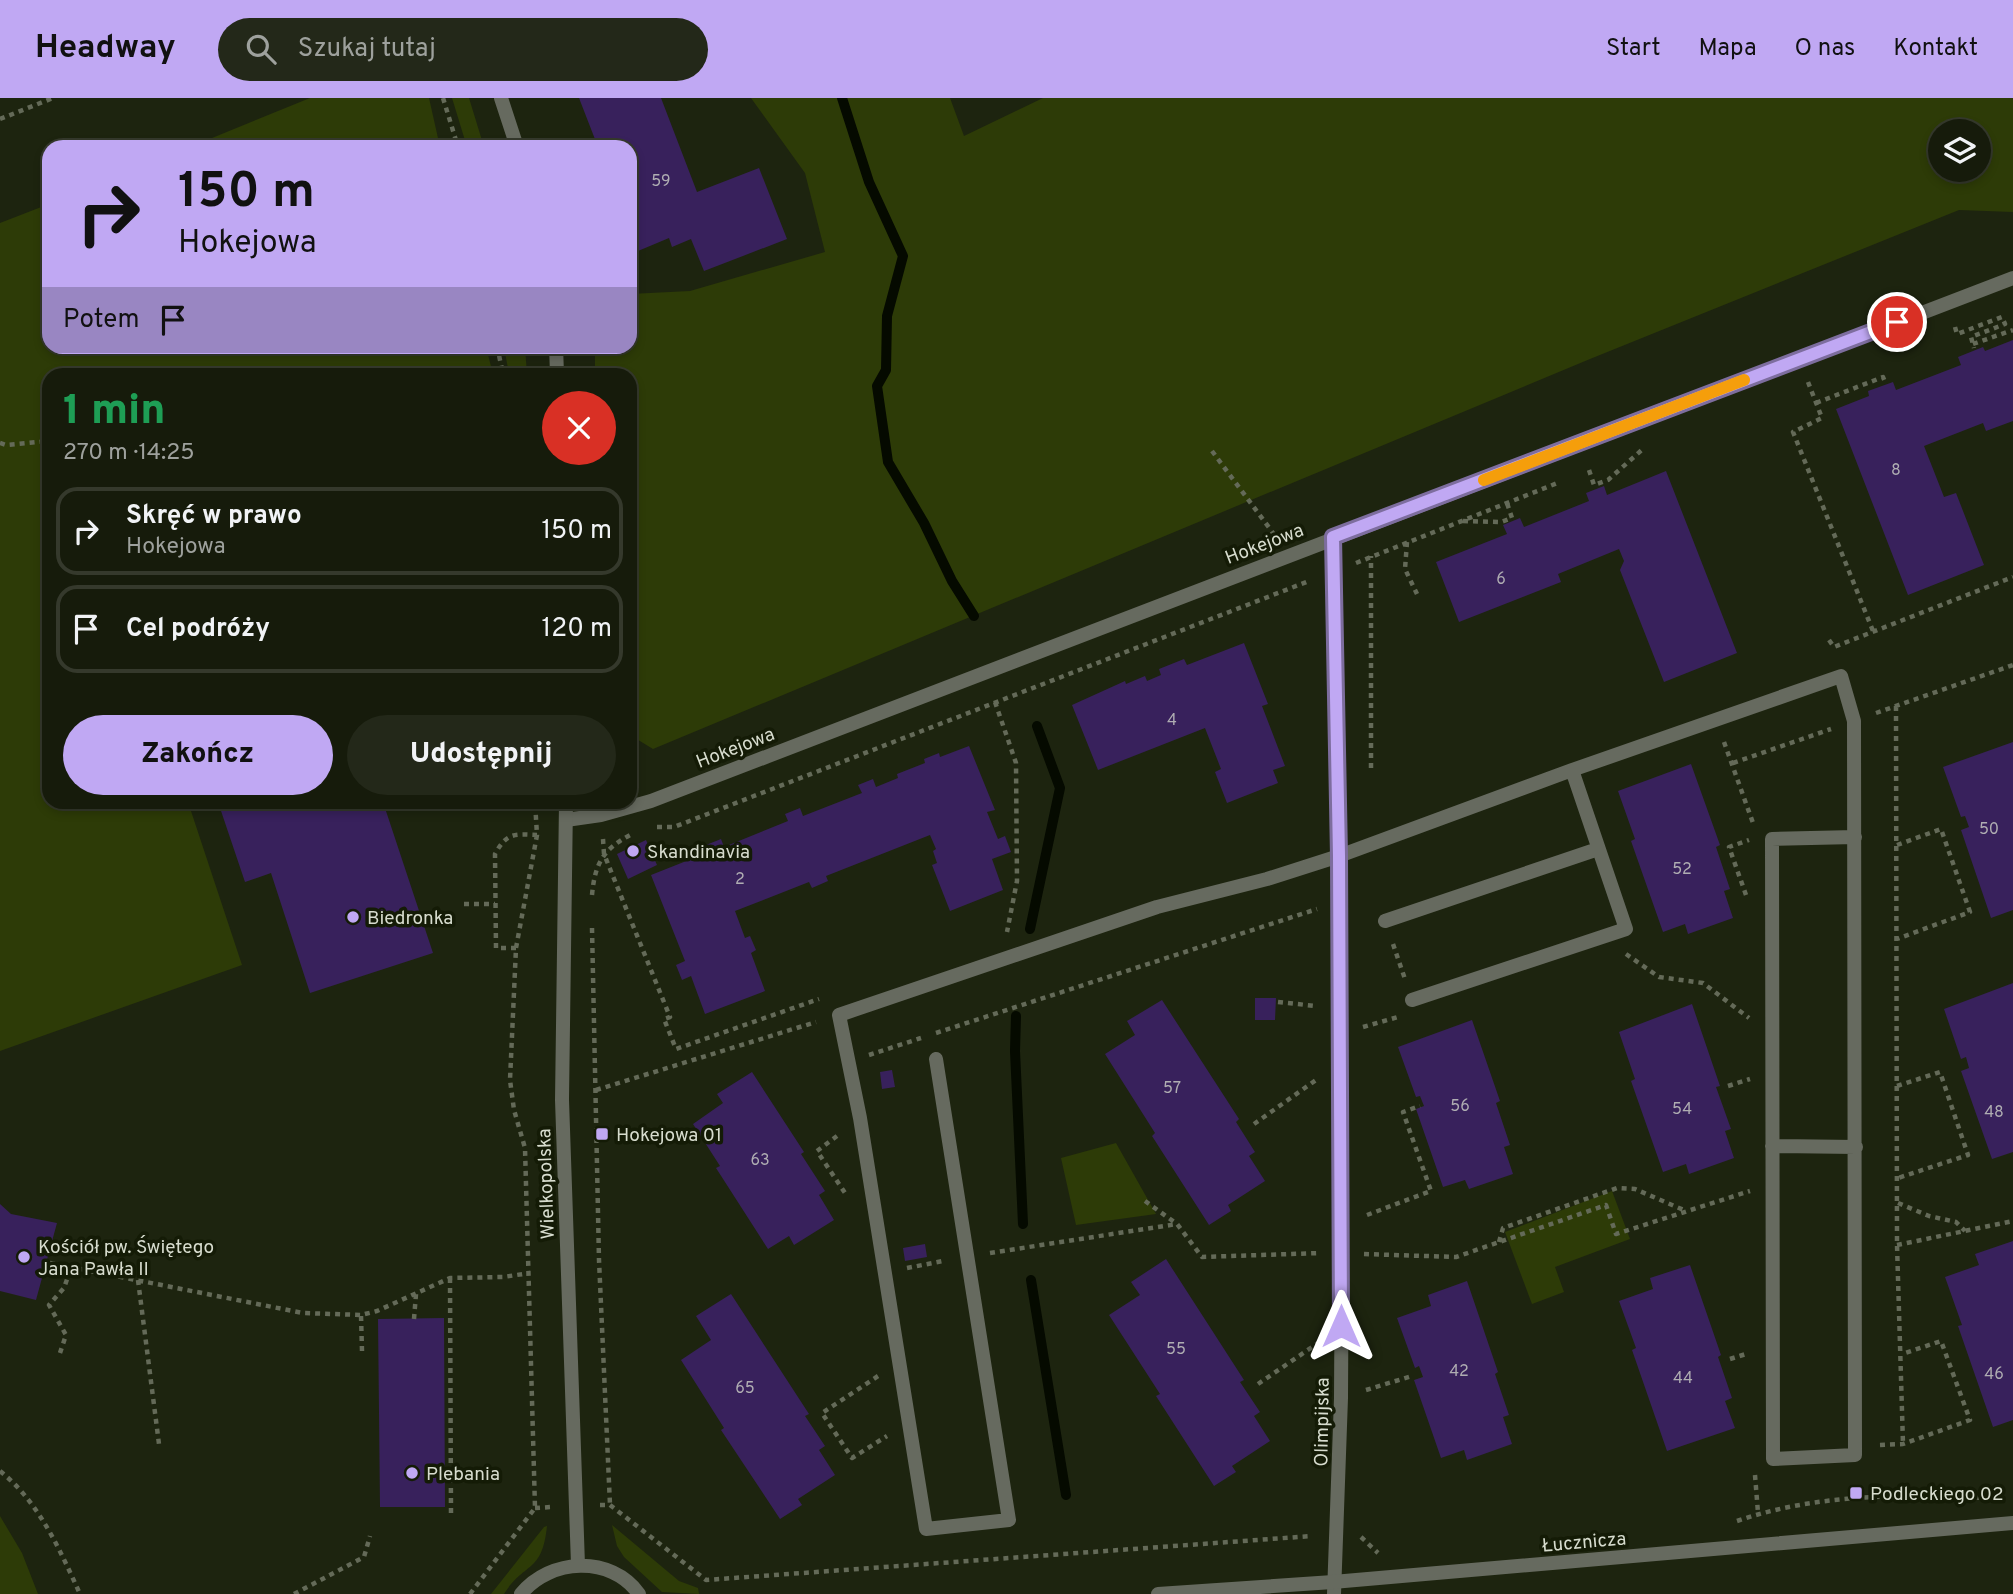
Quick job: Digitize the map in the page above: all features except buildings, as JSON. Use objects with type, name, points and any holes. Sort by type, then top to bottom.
[{"type":"street","points":[[501,98],[515,140]]},
{"type":"street","name":"Hokejowa","points":[[637,805],[2013,278]]},
{"type":"street","name":"Olimpijska","points":[[1333,537],[1342,1225],[1341,1398],[1334,1588]]},
{"type":"street","points":[[936,1059],[1009,1520],[926,1529],[886,1272],[839,1016],[1157,907],[1267,879],[1339,856],[1572,770],[1841,676],[1854,721],[1855,837],[1856,1147],[1855,1455],[1773,1459],[1772,839],[1855,837]]},
{"type":"street","points":[[1412,1000],[1626,929],[1572,770]]},
{"type":"street","name":"Wielkopolska","points":[[566,809],[562,1100],[578,1564]]},
{"type":"street","name":"Hokejowa","points":[[566,820],[622,809]]},
{"type":"street","points":[[1385,921],[1598,849]]},
{"type":"street","points":[[1772,1146],[1856,1147]]},
{"type":"street","name":"Łucznicza","points":[[1158,1594],[1334,1588],[2013,1523]]},
{"type":"street","points":[[521,1594],[529,1584],[552,1570],[578,1564],[608,1570],[633,1586],[639,1594]]},
{"type":"path","points":[[0,119],[53,98]]},
{"type":"path","points":[[443,98],[456,140]]},
{"type":"path","points":[[1946,303],[1957,334],[2002,317],[2005,324],[1970,337],[1973,346],[2013,330]]},
{"type":"path","points":[[1799,359],[1822,418],[1793,432],[1873,631]]},
{"type":"path","points":[[1816,403],[1884,377],[1885,382]]},
{"type":"path","points":[[0,443],[5,445],[42,442]]},
{"type":"path","points":[[1622,457],[1652,445]]},
{"type":"path","points":[[1589,470],[1594,485],[1608,480],[1644,448]]},
{"type":"path","points":[[1212,451],[1289,554]]},
{"type":"path","points":[[1577,475],[1600,466]]},
{"type":"path","points":[[647,826],[674,827],[1566,479]]},
{"type":"path","points":[[1459,521],[1501,522],[1512,518],[1507,503]]},
{"type":"path","points":[[1407,542],[1405,569],[1417,594]]},
{"type":"path","points":[[1371,556],[1371,768]]},
{"type":"path","points":[[1829,640],[1834,647],[2013,577]]},
{"type":"path","points":[[995,702],[1016,763],[1017,881],[1006,935]]},
{"type":"path","points":[[1896,706],[1898,1245],[1903,1444]]},
{"type":"path","points":[[1715,720],[1733,763],[1754,828]]},
{"type":"path","points":[[470,1594],[535,1507],[525,1148],[514,1110],[510,1080],[516,948],[537,835],[535,809]]},
{"type":"path","points":[[1897,845],[1941,830],[1970,912],[1897,939]]},
{"type":"path","points":[[591,906],[594,874],[604,854],[615,843],[636,832]]},
{"type":"path","points":[[516,948],[496,948],[495,854],[502,842],[513,834],[537,835]]},
{"type":"path","points":[[604,854],[670,1017],[664,1019],[676,1049],[821,999]]},
{"type":"path","points":[[464,904],[495,904]]},
{"type":"path","points":[[849,1062],[1316,909],[1339,912]]},
{"type":"path","points":[[592,919],[599,1260],[610,1505],[706,1580],[1337,1534]]},
{"type":"path","points":[[1600,937],[1659,977],[1703,983],[1772,1035]]},
{"type":"path","points":[[1278,1002],[1339,1008]]},
{"type":"path","points":[[596,1090],[839,1016]]},
{"type":"path","points":[[1254,1124],[1339,1065]]},
{"type":"path","points":[[1897,1086],[1940,1072],[1968,1155],[1898,1178]]},
{"type":"path","points":[[1342,1225],[1431,1191],[1403,1112],[1420,1107]]},
{"type":"path","points":[[817,1152],[849,1199],[874,1206]]},
{"type":"path","points":[[1145,1201],[1177,1224],[1202,1257],[1342,1254],[1456,1257],[1606,1206],[1616,1234],[1772,1184]]},
{"type":"path","points":[[1498,1243],[1503,1228],[1617,1188],[1636,1189],[1687,1211]]},
{"type":"path","points":[[1898,1203],[1928,1216],[1956,1222],[1965,1231]]},
{"type":"path","points":[[1898,1245],[2013,1221]]},
{"type":"path","points":[[886,1272],[1177,1224]]},
{"type":"path","points":[[50,1263],[303,1312],[361,1315],[450,1278],[530,1273]]},
{"type":"path","points":[[61,1353],[66,1335],[49,1305],[64,1288],[71,1268]]},
{"type":"path","points":[[450,1278],[450,1513]]},
{"type":"path","points":[[138,1280],[159,1444]]},
{"type":"path","points":[[414,1319],[416,1294]]},
{"type":"path","points":[[361,1315],[362,1351]]},
{"type":"path","points":[[1258,1384],[1341,1326]]},
{"type":"path","points":[[1855,1455],[1868,1445],[1903,1444],[1970,1420],[1941,1341],[1902,1354]]},
{"type":"path","points":[[899,1362],[822,1413],[852,1458],[910,1422]]},
{"type":"path","points":[[1341,1398],[1412,1376]]},
{"type":"path","points":[[0,1471],[14,1482],[36,1509],[80,1594]]},
{"type":"path","points":[[1755,1481],[1758,1514]]},
{"type":"path","points":[[294,1594],[364,1558],[370,1536]]},
{"type":"green space","points":[[310,98],[429,98],[438,140],[207,140]]},
{"type":"green space","points":[[452,98],[469,98],[482,140],[465,140]]},
{"type":"green space","points":[[751,98],[950,98],[964,136],[1043,98],[2013,98],[2013,212],[1959,210],[1590,359],[653,749],[637,739],[637,368],[595,368],[595,354],[637,354],[637,294],[690,291],[825,252],[805,173]]},
{"type":"green space","points":[[42,207],[42,354],[488,354],[491,368],[42,368],[42,809],[190,809],[242,965],[0,1051],[0,223]]},
{"type":"green space","points":[[505,354],[526,354],[527,368],[508,368]]},
{"type":"green space","points":[[1116,1143],[1156,1214],[1076,1225],[1061,1158]]},
{"type":"green space","points":[[1612,1191],[1630,1239],[1555,1267],[1564,1292],[1532,1304],[1505,1232]]},
{"type":"green space","points":[[0,1516],[22,1553],[38,1594],[0,1594]]},
{"type":"green space","points":[[612,1525],[679,1581],[698,1588],[699,1594],[662,1592],[624,1557],[617,1546]]},
{"type":"green space","points":[[547,1526],[545,1541],[537,1560],[504,1594],[491,1594],[544,1527]]},
{"type":"waterway","points":[[842,98],[869,182],[903,256],[887,316],[886,370],[877,386],[888,462],[924,523],[952,581],[974,616]]},
{"type":"waterway","points":[[1030,929],[1060,788],[1037,726]]},
{"type":"waterway","points":[[1016,1016],[1015,1051],[1023,1224]]},
{"type":"waterway","points":[[1031,1280],[1066,1495]]},
{"type":"slow traffic","points":[[1484,480],[1744,380]]},
{"type":"place","name":"Skandinavia","points":[[633,851]]},
{"type":"place","name":"Biedronka","points":[[353,917]]},
{"type":"place","name":"Hokejowa 01","points":[[602,1134]]},
{"type":"place","name":"Kościół pw. Świętego Jana Pawła II","points":[[24,1257]]},
{"type":"place","name":"Plebania","points":[[412,1473]]},
{"type":"place","name":"Podleckiego 02","points":[[1856,1493]]},
{"type":"route","points":[[1341,1326],[1339,856],[1333,537],[1897,322]]}]
